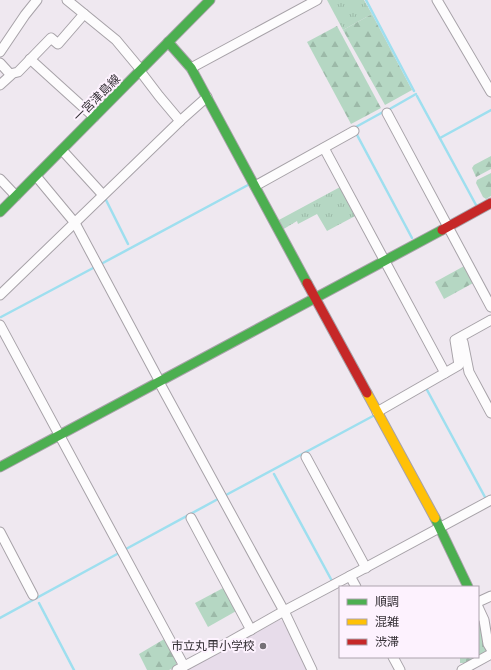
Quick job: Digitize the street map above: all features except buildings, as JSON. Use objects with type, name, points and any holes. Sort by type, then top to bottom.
[{"type":"street","points":[[0,52],[25,14],[37,0]]},
{"type":"street","points":[[68,0],[116,40],[180,121]]},
{"type":"street","name":"一宮津島線","points":[[0,212],[210,0]]},
{"type":"street","points":[[191,68],[317,0]]},
{"type":"street","points":[[437,0],[488,77],[491,92]]},
{"type":"street","points":[[0,85],[11,75],[10,74],[18,72],[51,38],[58,44],[84,14]]},
{"type":"street","points":[[168,42],[191,68],[207,97],[440,528],[468,586]]},
{"type":"street","points":[[30,59],[94,117]]},
{"type":"street","points":[[0,63],[10,74]]},
{"type":"street","points":[[0,295],[180,121],[207,97]]},
{"type":"street","points":[[387,113],[491,307]]},
{"type":"street","points":[[255,186],[354,131]]},
{"type":"street","points":[[324,148],[445,373]]},
{"type":"street","points":[[62,150],[103,195]]},
{"type":"street","points":[[36,176],[75,223],[159,382],[284,611],[312,670]]},
{"type":"street","points":[[0,179],[16,196]]},
{"type":"street","points":[[0,467],[491,203]]},
{"type":"street","points":[[491,320],[454,340],[463,365],[469,372],[491,413]]},
{"type":"street","points":[[0,325],[60,435],[180,668],[491,500]]},
{"type":"street","points":[[463,342],[463,365]]},
{"type":"street","points":[[376,412],[445,373],[463,365]]},
{"type":"street","points":[[306,457],[366,568]]},
{"type":"street","points":[[191,518],[251,630]]},
{"type":"street","points":[[0,532],[33,595]]},
{"type":"street","points":[[350,576],[355,586]]},
{"type":"street","points":[[479,602],[491,596]]},
{"type":"street","points":[[479,609],[484,620],[488,644],[491,648]]},
{"type":"street","points":[[462,670],[491,654]]},
{"type":"street","points":[[394,658],[400,670]]},
{"type":"shaded area","name":"市立丸甲小学校","points":[[279,620],[283,621],[306,670],[187,670]]},
{"type":"green space","points":[[327,0],[364,0],[372,14],[343,30]]},
{"type":"green space","points":[[372,14],[412,90],[385,105],[343,30]]},
{"type":"green space","points":[[337,26],[381,108],[351,124],[307,42]]},
{"type":"green space","points":[[491,156],[491,169],[476,177],[472,168],[474,165]]},
{"type":"green space","points":[[491,173],[491,196],[486,199],[483,197],[476,183],[477,180]]},
{"type":"green space","points":[[342,186],[357,215],[327,231],[317,214],[298,224],[297,221],[282,230],[277,221]]},
{"type":"green space","points":[[466,265],[475,282],[444,299],[435,282]]},
{"type":"green space","points":[[225,587],[238,610],[208,627],[195,603]]},
{"type":"green space","points":[[479,621],[480,621],[488,651],[479,656]]},
{"type":"green space","points":[[166,638],[178,660],[175,667],[169,670],[147,670],[139,654]]},
{"type":"green space","points":[[460,658],[476,658],[467,663],[460,663]]},
{"type":"waterway","points":[[366,0],[414,91]]},
{"type":"waterway","points":[[388,110],[416,94]]},
{"type":"waterway","points":[[417,96],[476,205]]},
{"type":"waterway","points":[[440,138],[491,110]]},
{"type":"waterway","points":[[354,128],[383,112]]},
{"type":"waterway","points":[[356,133],[412,238]]},
{"type":"waterway","points":[[101,264],[248,185]]},
{"type":"waterway","points":[[105,198],[128,244]]},
{"type":"waterway","points":[[1,317],[95,267]]},
{"type":"waterway","points":[[426,388],[486,499]]},
{"type":"waterway","points":[[226,495],[373,416]]},
{"type":"waterway","points":[[274,474],[332,581]]},
{"type":"waterway","points":[[126,549],[218,499]]},
{"type":"waterway","points":[[0,618],[119,553]]},
{"type":"waterway","points":[[39,603],[74,670]]},
{"type":"traffic: fast","points":[[0,212],[210,0]]},
{"type":"traffic: fast","points":[[168,42],[191,68],[307,283]]},
{"type":"traffic: fast","points":[[0,467],[442,230]]},
{"type":"traffic: fast","points":[[435,518],[468,586]]},
{"type":"traffic: slow","points":[[367,393],[435,518]]},
{"type":"traffic: jam","points":[[442,230],[491,203]]},
{"type":"traffic: jam","points":[[307,283],[367,393]]},
{"type":"place","name":"市立丸甲小学校","points":[[263,646]]}]
